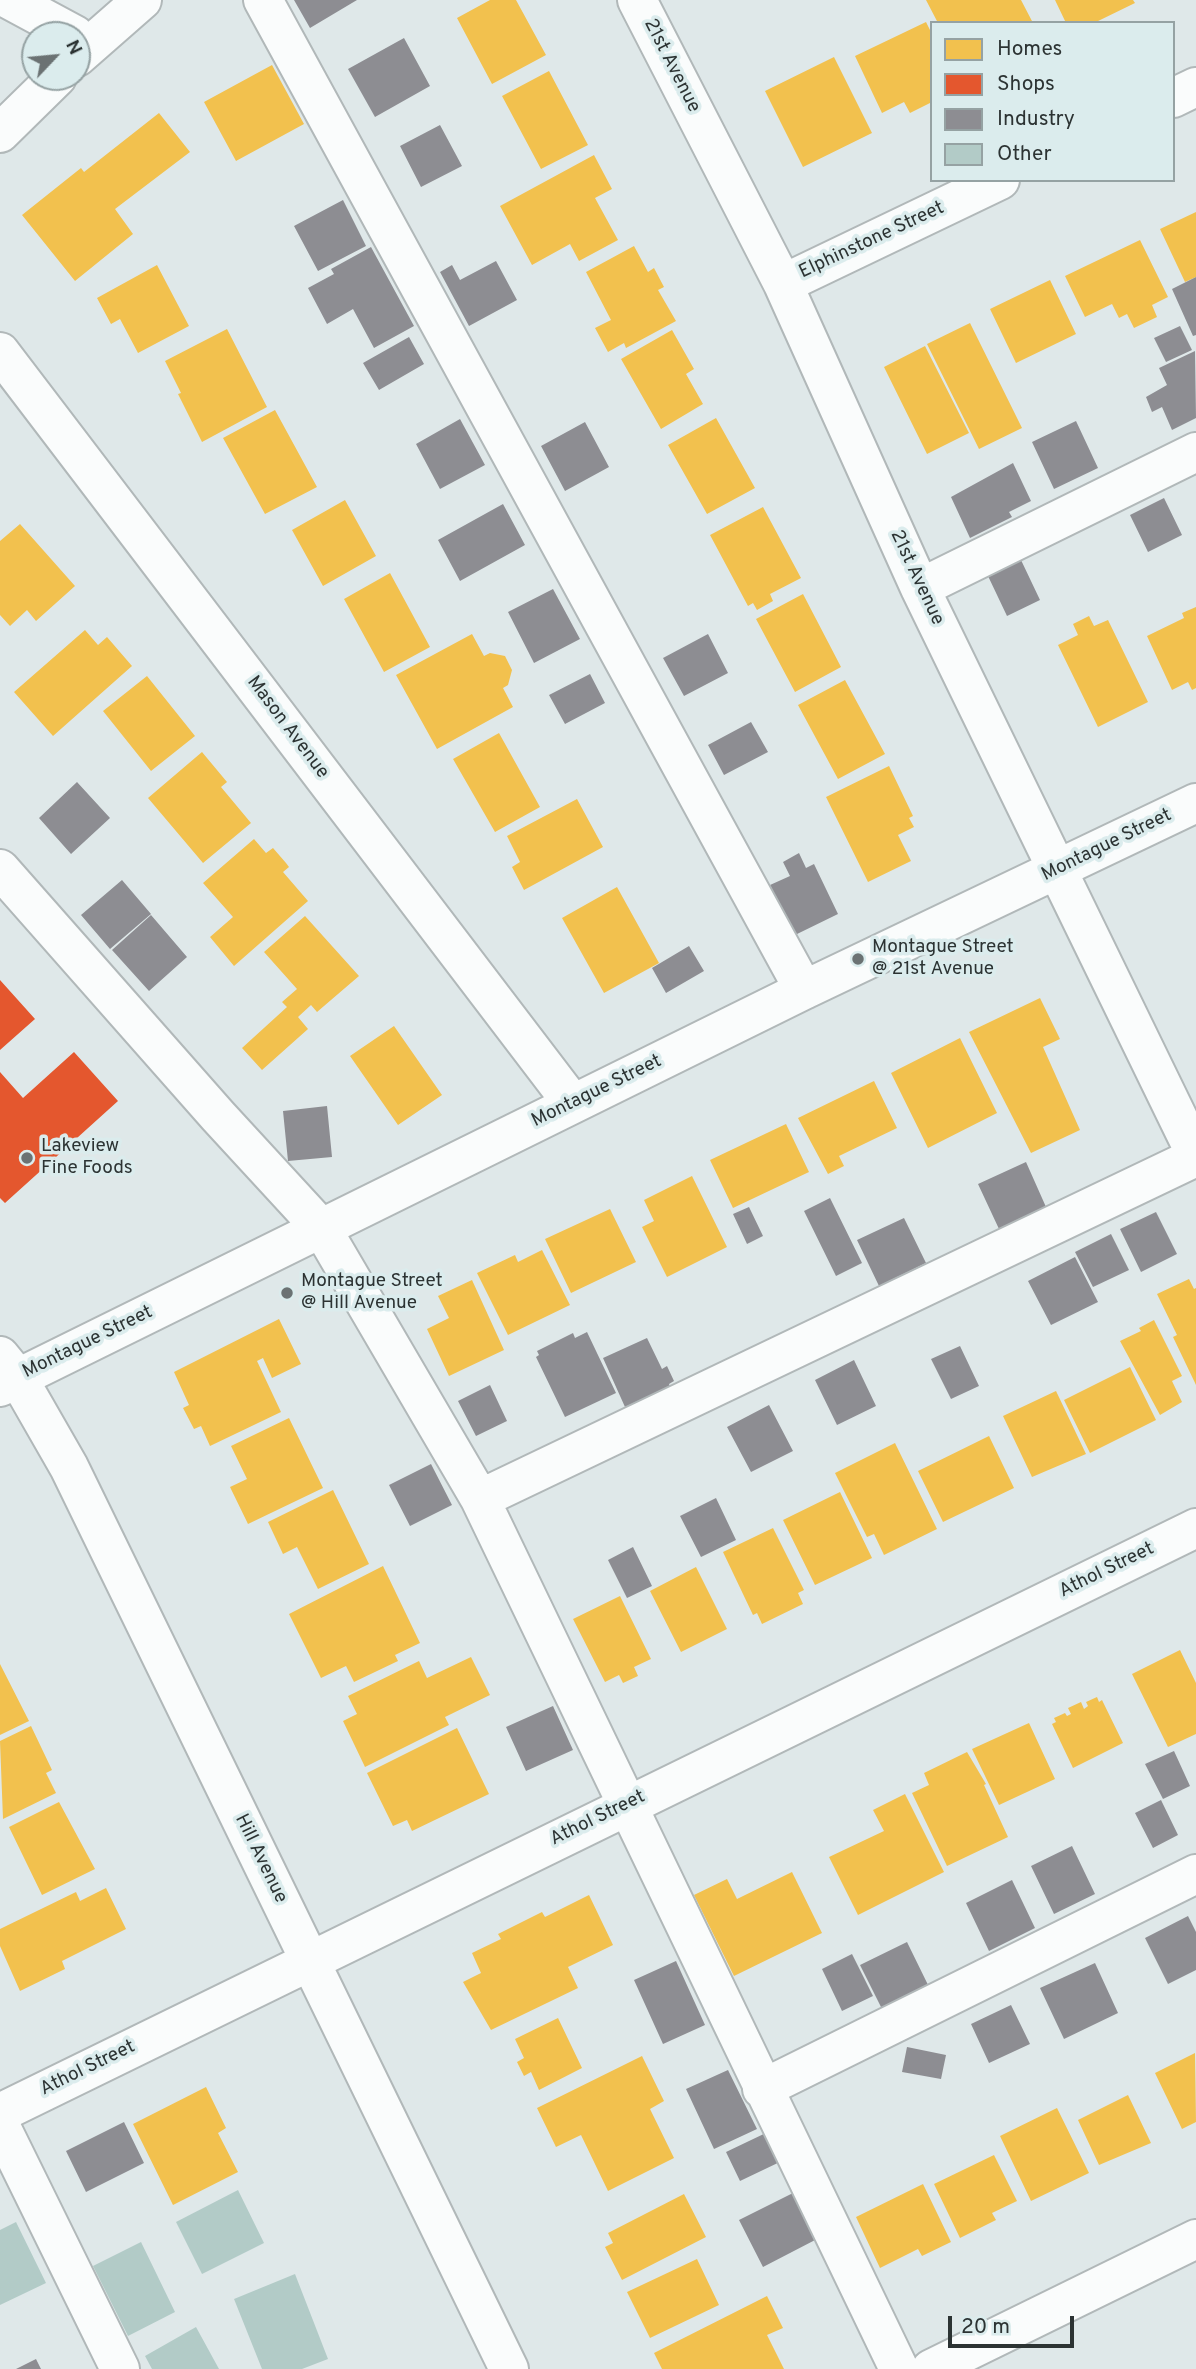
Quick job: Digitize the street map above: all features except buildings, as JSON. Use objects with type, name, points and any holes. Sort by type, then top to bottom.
[{"type":"street","points":[[10,0],[44,21]]},
{"type":"street","points":[[91,35],[142,0]]},
{"type":"street","points":[[263,0],[804,990]]},
{"type":"street","name":"21st Avenue","points":[[640,1],[783,284],[920,588],[1196,1156]]},
{"type":"street","points":[[1175,96],[1196,87]]},
{"type":"street","points":[[0,133],[43,91]]},
{"type":"street","name":"Elphinstone Street","points":[[783,284],[996,182]]},
{"type":"street","name":"Mason Avenue","points":[[0,352],[573,1104]]},
{"type":"street","points":[[920,588],[1196,452]]},
{"type":"street","name":"Montague Street","points":[[6,1373],[322,1229],[804,990],[1196,803]]},
{"type":"street","points":[[0,869],[218,1116],[322,1229],[481,1499],[762,2089],[900,2369]]},
{"type":"street","points":[[481,1499],[1196,1156]]},
{"type":"street","name":"Hill Avenue","points":[[6,1373],[69,1466],[509,2369]]},
{"type":"street","name":"Athol Street","points":[[0,2113],[1196,1528]]},
{"type":"street","points":[[762,2089],[1196,1874]]},
{"type":"street","points":[[0,2125],[120,2369]]},
{"type":"street","points":[[931,2369],[1196,2239]]},
{"type":"place","name":"Montague Street @ 21st Avenue","points":[[858,959]]},
{"type":"place","name":"Lakeview Fine Foods","points":[[27,1158]]},
{"type":"place","name":"Montague Street @ Hill Avenue","points":[[287,1293]]}]
